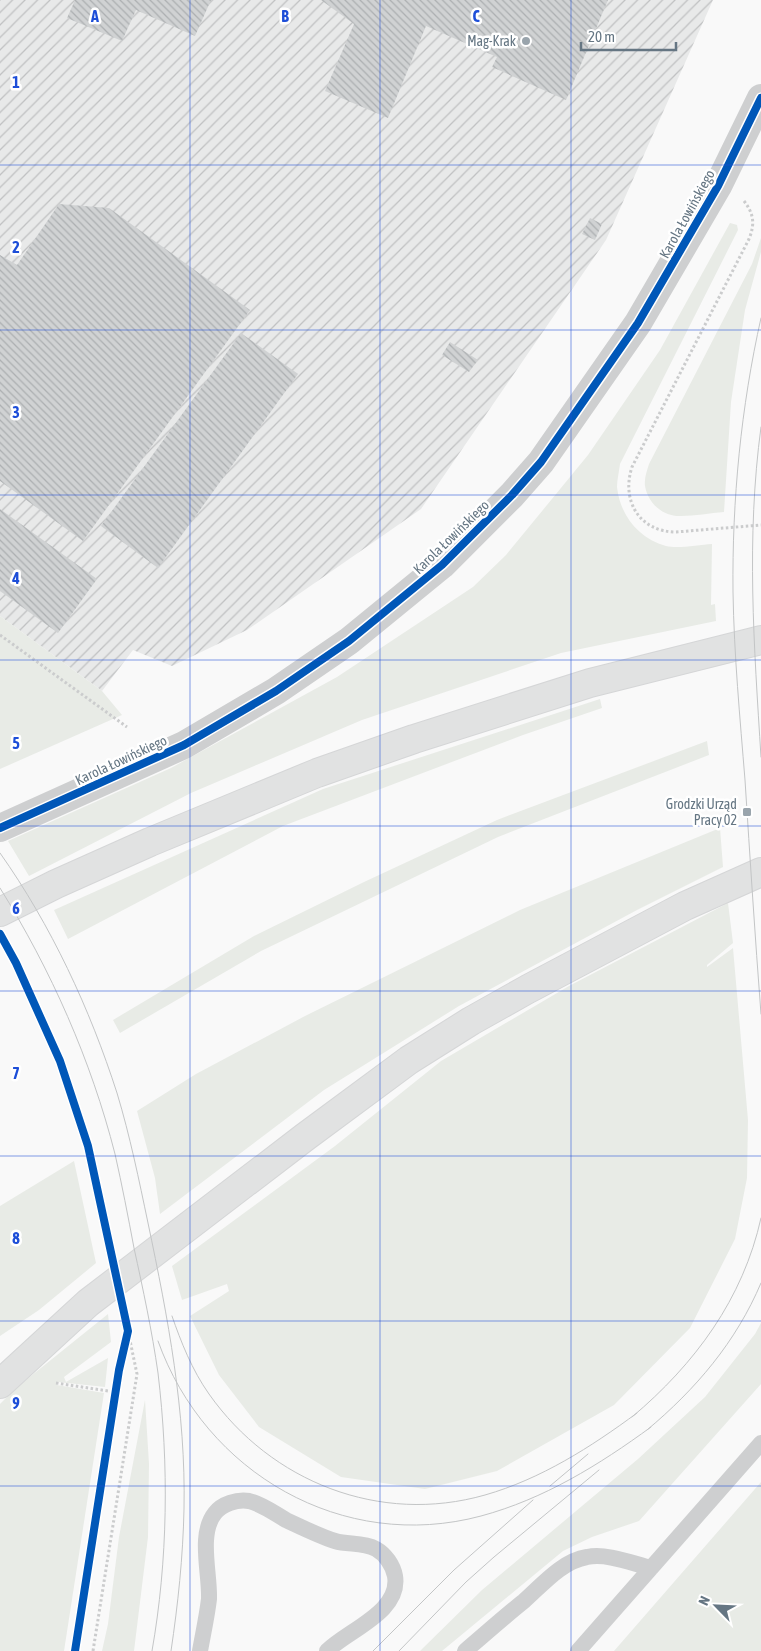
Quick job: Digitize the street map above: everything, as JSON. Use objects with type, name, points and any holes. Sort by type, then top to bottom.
[{"type":"main road","points":[[0,912],[56,884],[150,842],[317,773],[414,739],[590,684],[761,640]]},
{"type":"main road","points":[[0,1384],[88,1303],[281,1155],[409,1060],[471,1021],[528,989],[685,906],[761,872]]},
{"type":"main road","points":[[0,1358],[88,1303]]},
{"type":"street","name":"Karola Łowińskiego","points":[[0,828],[184,744],[276,691],[349,642],[442,565],[512,495],[541,462],[638,323],[718,186],[761,98]]},
{"type":"lane","points":[[578,1651],[761,1443]]},
{"type":"lane","points":[[200,1651],[208,1598],[206,1532],[216,1511],[226,1504],[236,1501],[248,1501],[259,1504],[287,1520],[335,1541],[364,1545],[375,1549],[391,1565],[395,1577],[394,1589],[390,1600],[372,1618],[327,1651]]},
{"type":"lane","points":[[465,1651],[555,1574],[576,1560],[598,1556],[623,1560],[651,1568]]},
{"type":"path","points":[[749,239],[632,467],[628,494],[635,511],[641,519],[658,530],[676,532],[761,525]]},
{"type":"path","points":[[0,635],[127,727]]},
{"type":"path","points":[[0,934],[16,963],[60,1061],[88,1146],[137,1374],[93,1651]]},
{"type":"path","points":[[56,1383],[108,1391]]},
{"type":"shaded area","points":[[0,0],[713,0],[606,240],[421,509],[247,630],[172,666],[133,650],[102,691],[0,616]]},
{"type":"shaded area","points":[[730,223],[737,225],[738,230],[620,464],[617,484],[619,497],[626,516],[647,537],[671,547],[712,544],[711,605],[715,604],[716,621],[561,653],[362,720],[191,793],[29,876],[8,841],[171,768],[337,677],[473,587],[506,555],[588,455],[660,350]]},
{"type":"shaded area","points":[[761,238],[761,252],[745,310],[731,402],[724,512],[675,516],[663,512],[653,504],[645,486],[649,464],[752,264]]},
{"type":"shaded area","points":[[0,616],[102,691],[122,715],[0,769]]},
{"type":"shaded area","points":[[600,699],[602,708],[523,735],[283,826],[68,939],[54,910],[323,789]]},
{"type":"shaded area","points":[[707,741],[709,755],[498,837],[261,951],[120,1033],[113,1020],[254,936],[364,882],[497,820]]},
{"type":"shaded area","points":[[720,828],[723,867],[637,910],[459,1006],[324,1090],[160,1214],[155,1178],[137,1111],[196,1074],[305,1016],[520,910]]},
{"type":"shaded area","points":[[728,903],[733,943],[707,967],[733,948],[748,1120],[747,1178],[735,1239],[690,1328],[614,1405],[497,1471],[425,1489],[341,1477],[259,1427],[219,1375],[190,1316],[229,1291],[227,1284],[182,1300],[172,1266],[335,1146],[441,1061],[569,986]]},
{"type":"shaded area","points":[[74,1161],[96,1263],[39,1310],[0,1336],[0,1206]]},
{"type":"shaded area","points":[[108,1314],[111,1342],[64,1377],[66,1382],[108,1358],[105,1387],[58,1382],[57,1385],[104,1393],[64,1651],[0,1651],[0,1404],[16,1388]]},
{"type":"shaded area","points":[[761,1323],[761,1384],[639,1521],[592,1537],[563,1551],[442,1651],[420,1651],[482,1590],[638,1459],[705,1397],[755,1334]]},
{"type":"shaded area","points":[[145,1400],[149,1464],[148,1537],[134,1651],[102,1651],[108,1624],[119,1537]]},
{"type":"shaded area","points":[[761,1482],[761,1651],[614,1651]]},
{"type":"building","points":[[75,0],[211,0],[195,36],[136,10],[122,41],[67,18]]},
{"type":"building","name":"Mag-Krak","points":[[321,0],[608,0],[566,100],[492,67],[497,57],[426,26],[388,118],[325,91],[354,24]]},
{"type":"building","points":[[59,204],[109,208],[250,310],[83,541],[0,481],[0,255],[17,265]]},
{"type":"building","points":[[590,218],[602,224],[595,240],[582,234]]},
{"type":"building","points":[[241,333],[298,374],[158,568],[101,526]]},
{"type":"building","points":[[450,342],[478,360],[469,372],[442,355]]},
{"type":"building","points":[[0,509],[97,579],[58,633],[0,591]]},
{"type":"tram line","points":[[761,318],[748,385],[739,454],[733,557],[736,663],[761,1014]]},
{"type":"tram line","points":[[761,427],[756,468],[753,551],[754,633],[761,757]]},
{"type":"tram line","points":[[0,853],[36,909],[68,968],[82,999],[117,1093],[141,1191],[169,1330],[182,1437],[184,1473],[183,1545],[171,1651]]},
{"type":"tram line","points":[[0,888],[19,919],[68,1016],[94,1084],[115,1154],[147,1310],[162,1408],[165,1477],[164,1547],[152,1651]]},
{"type":"tram line","points":[[632,1417],[676,1375],[713,1328],[729,1303],[742,1276],[753,1248],[761,1218]]},
{"type":"tram line","points":[[647,1430],[682,1398],[727,1345],[751,1305],[761,1283]]},
{"type":"tram line","points":[[172,1316],[183,1346],[197,1375],[209,1394],[234,1425],[264,1451],[296,1473],[331,1489],[368,1499],[406,1504],[446,1503],[485,1495],[526,1480],[565,1461],[637,1413]]},
{"type":"tram line","points":[[158,1341],[180,1388],[209,1429],[244,1464],[285,1492],[331,1512],[379,1523],[429,1525],[481,1516],[504,1509],[570,1479],[611,1455],[651,1427]]},
{"type":"tram line","points":[[550,1486],[588,1454]]},
{"type":"tram line","points":[[399,1651],[466,1582],[599,1470]]},
{"type":"tram line","points":[[373,1651],[454,1570],[533,1500]]},
{"type":"cycle path","points":[[0,828],[184,745],[276,691],[349,641],[442,565],[512,495],[541,462],[638,323],[718,186],[761,98]]},
{"type":"cycle path","points":[[0,934],[16,963],[60,1061],[88,1146],[128,1331],[119,1370],[75,1651]]},
{"type":"place","name":"Mag-Krak","points":[[526,41]]},
{"type":"place","name":"Grodzki Urząd Pracy 02","points":[[747,812]]}]
